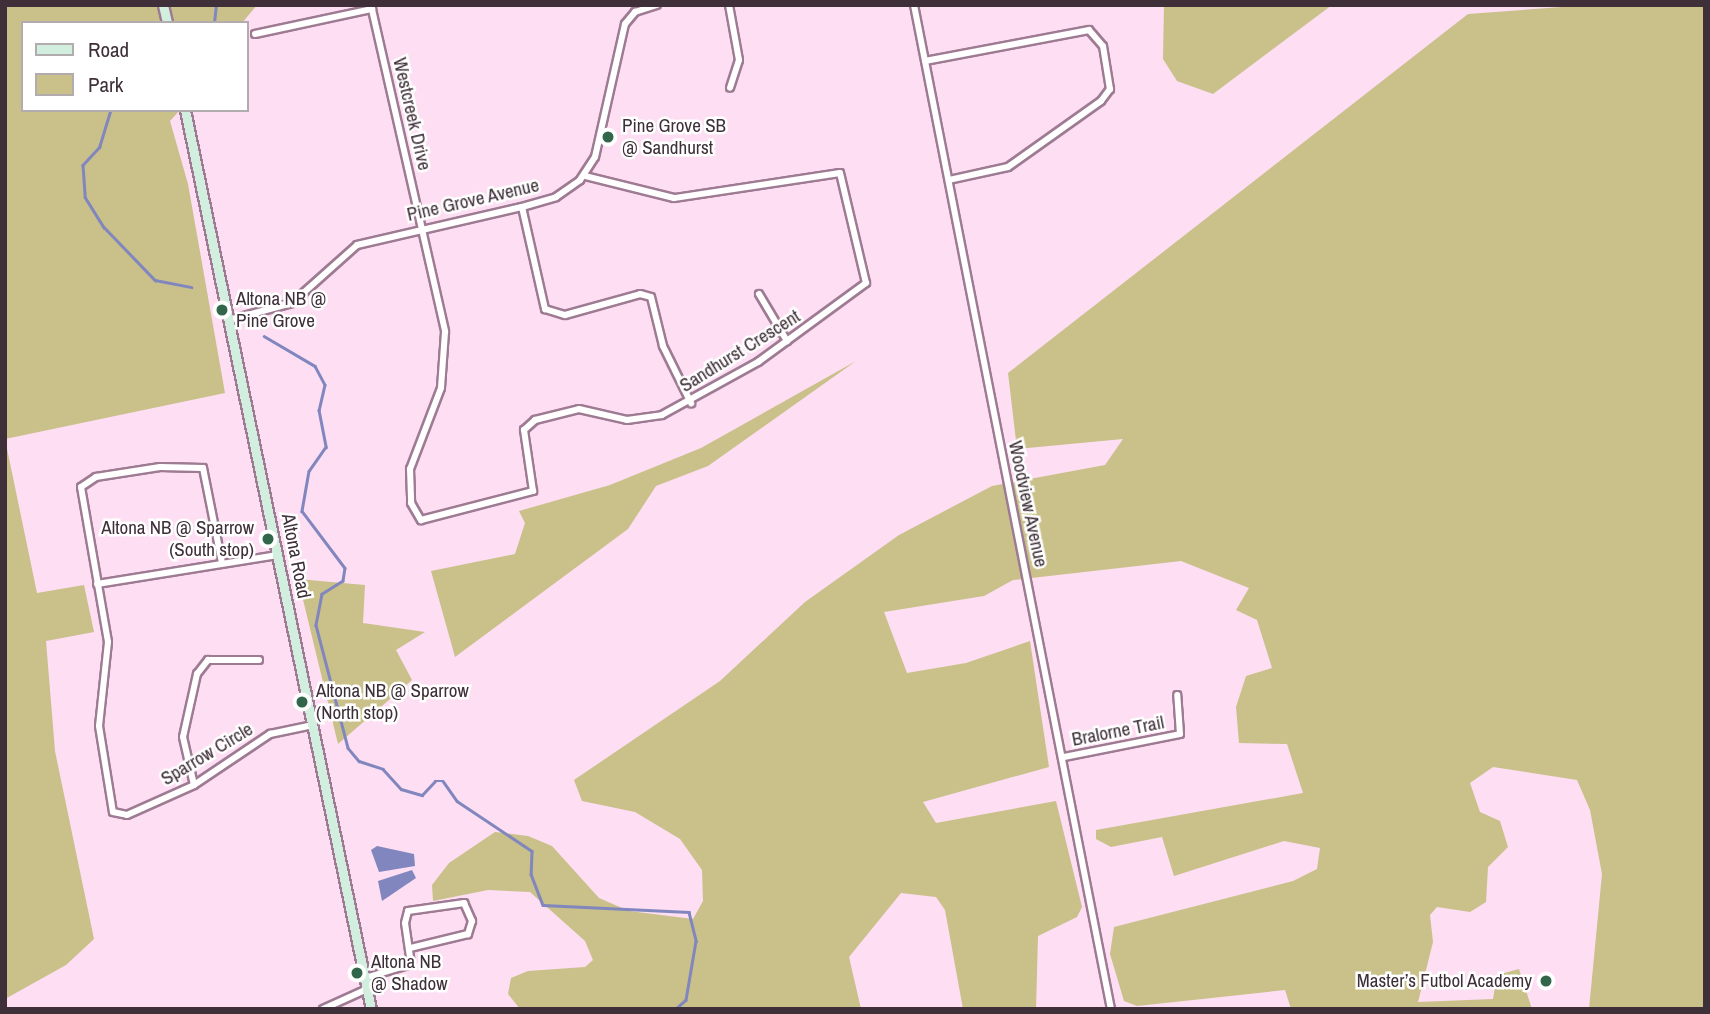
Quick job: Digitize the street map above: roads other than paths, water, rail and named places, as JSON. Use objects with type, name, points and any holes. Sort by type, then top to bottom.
[{"type":"main road","name":"Altona Road","points":[[185,112],[233,318],[278,555],[371,1009]]},
{"type":"street","points":[[585,176],[625,24],[635,12],[657,5]]},
{"type":"street","points":[[729,5],[739,60],[730,88]]},
{"type":"street","name":"Woodview Avenue","points":[[914,5],[1064,757],[1111,1009]]},
{"type":"street","points":[[255,34],[371,7]]},
{"type":"street","name":"Westcreek Drive","points":[[371,7],[422,229]]},
{"type":"street","points":[[925,61],[1089,30],[1103,46],[1110,89],[1101,102],[1008,167],[949,180]]},
{"type":"street","name":"Sandhurst Crescent","points":[[422,229],[446,355],[437,403],[410,469],[411,503],[421,520],[533,491],[524,430],[535,420],[579,409],[645,419],[691,402],[787,341],[866,283],[840,173],[674,198],[585,176]]},
{"type":"street","name":"Pine Grove Avenue","points":[[233,318],[292,303],[345,250],[556,197],[585,176]]},
{"type":"street","points":[[522,206],[545,309],[565,315],[640,294],[651,297],[663,346],[691,402]]},
{"type":"street","points":[[759,294],[787,341]]},
{"type":"street","points":[[222,563],[203,468],[160,467],[96,477],[81,487],[97,584],[278,555]]},
{"type":"street","name":"Sparrow Circle","points":[[97,584],[109,658],[99,726],[113,812],[127,815],[194,785],[270,734],[313,725]]},
{"type":"street","points":[[194,785],[183,737],[197,674],[208,660],[258,660]]},
{"type":"street","name":"Bralorne Trail","points":[[1064,757],[1180,734],[1177,695]]},
{"type":"street","points":[[365,978],[409,966],[408,911],[464,903],[472,921],[468,933],[410,948]]},
{"type":"street","points":[[323,1009],[367,989]]},
{"type":"water","points":[[377,846],[414,854],[415,866],[379,872],[371,850]]},
{"type":"water","points":[[412,870],[416,878],[382,901],[378,881]]},
{"type":"waterway","points":[[214,21],[216,5]]},
{"type":"waterway","points":[[110,112],[100,147],[83,165],[85,197],[104,227],[155,280],[191,287]]},
{"type":"waterway","points":[[264,336],[315,366],[325,385],[319,410],[326,447],[309,471],[302,511],[345,568],[343,581],[322,594],[316,625],[348,748],[359,761],[383,769],[401,789],[422,795],[435,781],[443,781],[457,801],[532,851],[531,874],[543,905],[689,912],[696,941],[686,1000],[676,1009]]},
{"type":"place","name":"Pine Grove SB @ Sandhurst","points":[[608,137]]},
{"type":"place","name":"Altona NB @ Pine Grove","points":[[222,310]]},
{"type":"place","name":"Altona NB @ Sparrow (South stop)","points":[[268,539]]},
{"type":"place","name":"Altona NB @ Sparrow (North stop)","points":[[302,702]]},
{"type":"place","name":"Altona NB @ Shadow","points":[[357,973]]},
{"type":"place","name":"Master’s Futbol Academy","points":[[1546,981]]}]
